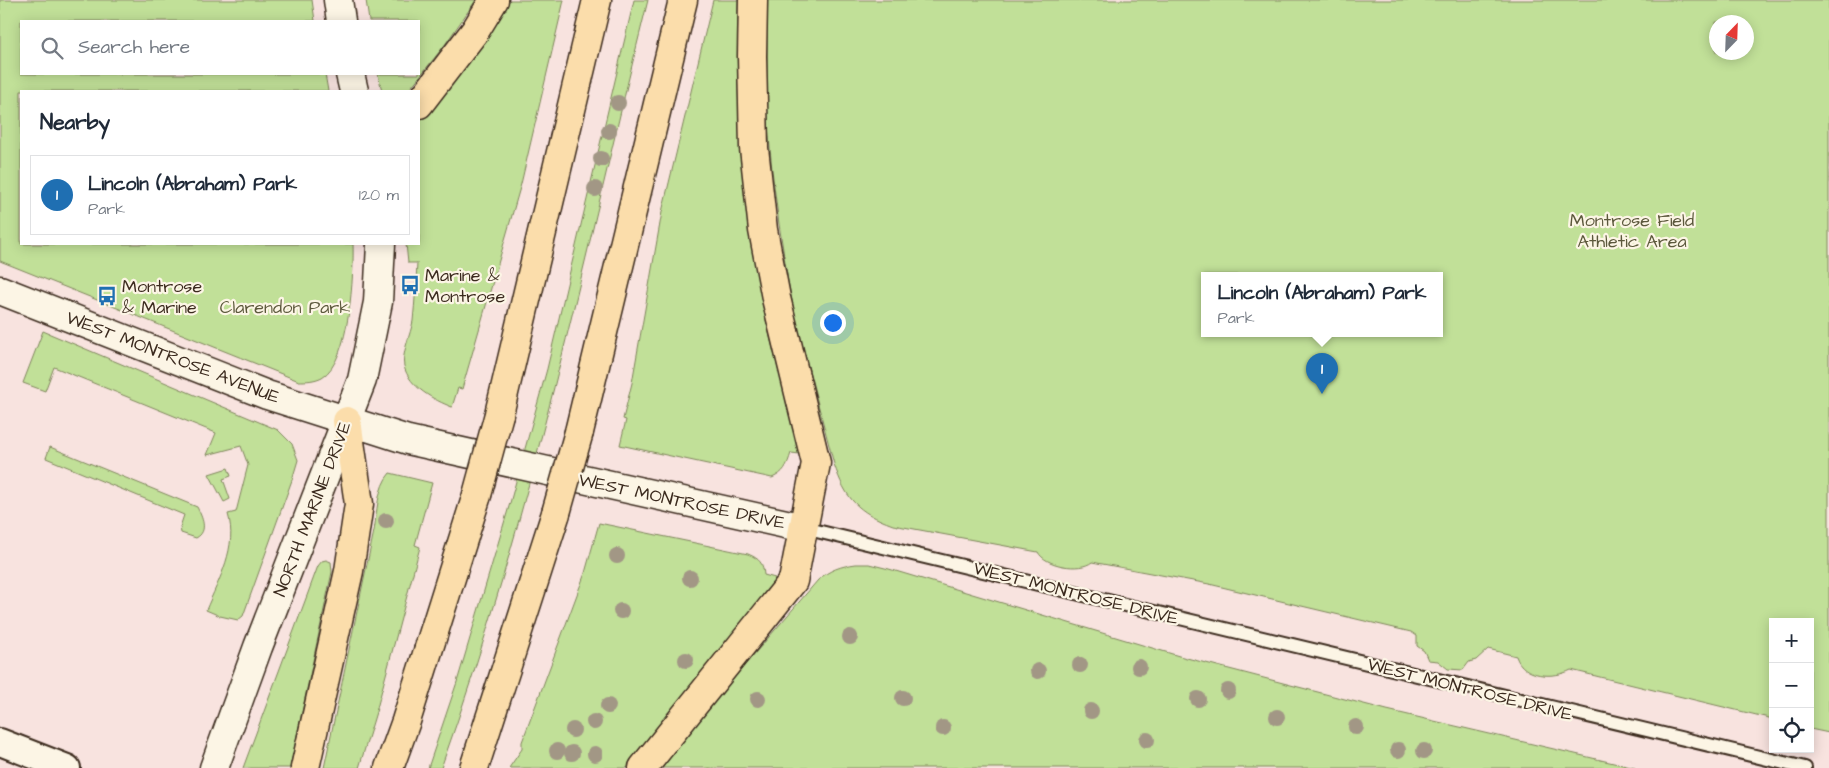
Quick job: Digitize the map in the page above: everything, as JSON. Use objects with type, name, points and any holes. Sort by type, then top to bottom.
[{"type":"highway","points":[[420,103],[475,31],[494,0]]},
{"type":"highway","points":[[389,768],[477,496],[499,414],[596,0]]},
{"type":"highway","points":[[474,768],[556,513],[578,432],[683,0]]},
{"type":"highway","points":[[643,768],[793,581],[816,463],[776,298],[763,230],[754,148],[753,0]]},
{"type":"highway","points":[[306,768],[349,571],[359,504],[347,421]]},
{"type":"main road","points":[[338,0],[341,20]]},
{"type":"main road","points":[[350,75],[354,90]]},
{"type":"main road","name":"NORTH MARINE DRIVE","points":[[214,768],[258,647],[362,380],[378,302],[381,245]]},
{"type":"main road","name":"WEST MONTROSE AVENUE","points":[[0,290],[267,395],[347,421]]},
{"type":"main road","name":"WEST MONTROSE DRIVE","points":[[347,421],[416,442],[804,528]]},
{"type":"street","points":[[0,742],[67,768]]},
{"type":"lane","name":"WEST MONTROSE DRIVE","points":[[804,528],[1805,768]]},
{"type":"green space","name":"Clarendon Park","points":[[0,0],[312,0],[315,20],[20,20],[20,75],[325,75],[328,90],[20,90],[20,245],[353,245],[353,274],[344,336],[339,354],[331,368],[322,377],[299,381],[0,261]]},
{"type":"green space","points":[[366,0],[476,0],[444,46],[409,90],[382,90],[378,75],[420,75],[420,20],[369,20]]},
{"type":"green space","points":[[510,0],[564,0],[521,184],[462,389],[458,388],[452,407],[423,392],[411,380],[404,366],[405,350],[413,321],[417,263],[408,263],[406,245],[420,245],[420,121],[468,63]]},
{"type":"green space","points":[[634,0],[648,0],[529,483],[473,674],[441,768],[428,768],[457,682],[547,369]]},
{"type":"green space","points":[[713,0],[738,0],[739,114],[749,226],[766,320],[800,448],[800,454],[791,453],[785,468],[772,478],[620,445],[626,420],[623,419],[632,383],[662,212]]},
{"type":"green space","name":"Montrose Field Athletic Area","points":[[767,0],[1829,0],[1829,733],[1814,730],[1814,618],[1769,618],[1769,718],[1571,670],[1556,675],[1540,675],[1525,669],[1516,656],[1488,649],[1476,660],[1469,662],[1463,670],[1448,669],[1438,661],[1428,660],[1424,651],[1417,646],[1417,636],[1411,632],[1209,584],[1092,562],[1079,567],[1063,566],[1048,561],[1038,552],[893,525],[870,515],[854,503],[848,495],[834,464],[797,325],[779,224],[767,114]]},
{"type":"green space","points":[[43,331],[278,430],[292,444],[298,460],[292,480],[243,616],[238,620],[220,616],[206,610],[226,563],[231,539],[228,514],[236,512],[248,465],[241,446],[207,455],[216,433],[54,367],[45,391],[23,383]]},
{"type":"green space","points":[[50,447],[197,507],[203,524],[202,532],[196,538],[181,533],[180,527],[184,515],[46,458]]},
{"type":"green space","points":[[228,468],[231,476],[223,479],[230,499],[224,502],[209,474]]},
{"type":"green space","points":[[390,473],[432,483],[415,545],[420,547],[359,768],[324,768],[374,531],[378,501],[382,485]]},
{"type":"green space","points":[[599,523],[748,554],[760,562],[764,575],[775,578],[772,586],[718,653],[719,655],[706,680],[691,686],[627,768],[509,768],[522,749],[522,742],[585,573]]},
{"type":"green space","points":[[322,561],[331,562],[332,572],[290,768],[243,768],[318,566]]},
{"type":"green space","points":[[856,564],[869,564],[889,569],[1179,656],[1387,710],[1635,768],[662,768],[707,709],[818,580],[836,569]]},
{"type":"place","name":"Marine & Montrose","points":[[410,285]]},
{"type":"place","name":"Montrose & Marine","points":[[107,296]]},
{"type":"place","name":"Lincoln (Abraham) Park","points":[[1322,394]]}]
